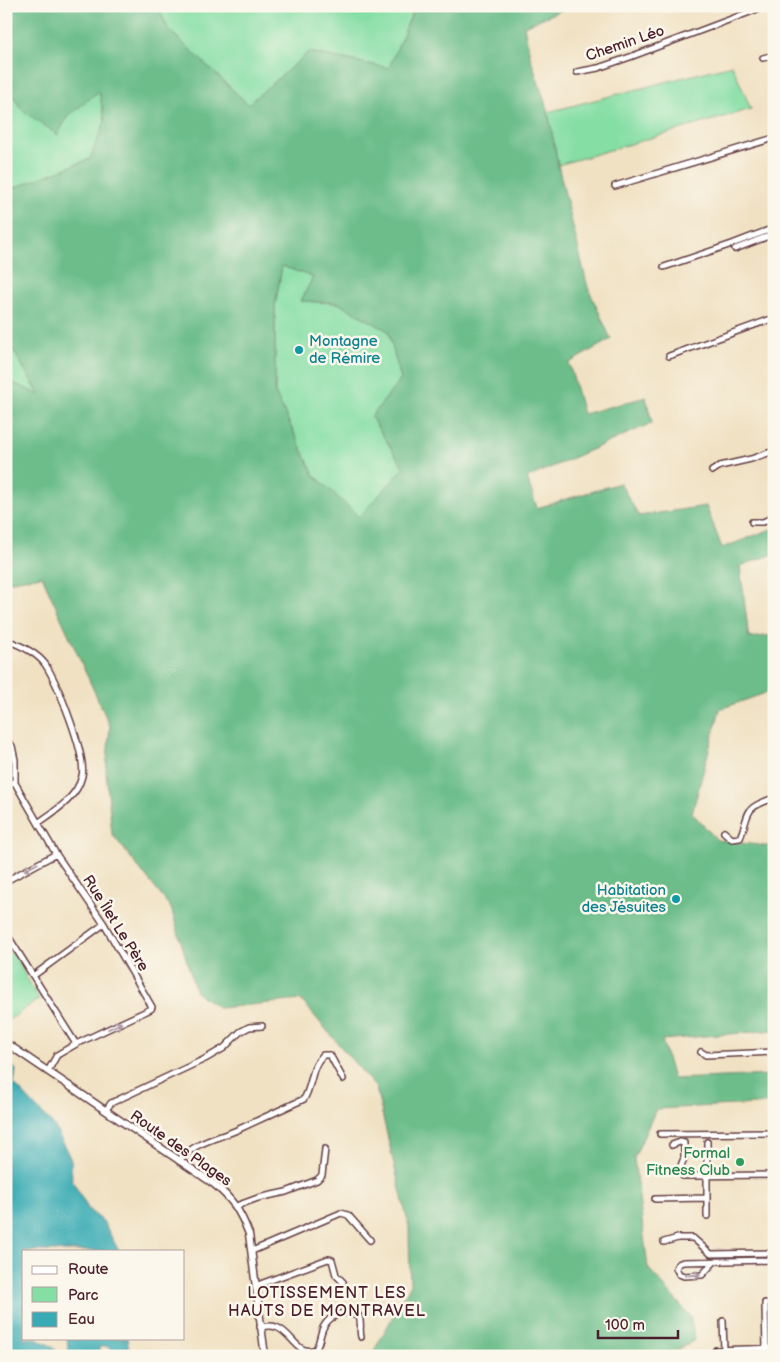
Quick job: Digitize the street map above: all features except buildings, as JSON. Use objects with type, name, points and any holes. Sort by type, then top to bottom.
[{"type":"street","name":"Chemin Léo","points":[[577,72],[598,68],[630,57],[766,6]]},
{"type":"street","points":[[763,58],[774,55]]},
{"type":"street","points":[[615,186],[774,138]]},
{"type":"street","points":[[664,267],[774,228]]},
{"type":"street","points":[[735,248],[774,234]]},
{"type":"street","points":[[669,356],[774,318]]},
{"type":"street","points":[[712,471],[720,466],[752,459],[774,451]]},
{"type":"street","points":[[752,522],[763,522],[774,517]]},
{"type":"street","points":[[6,640],[24,647],[44,663],[71,720],[83,767],[82,777],[71,798],[38,823]]},
{"type":"street","name":"Rue Îlet Le Père","points":[[6,741],[12,746],[15,760],[15,783],[56,854],[104,924],[152,1007],[151,1010],[76,1044],[57,1055],[48,1070]]},
{"type":"street","points":[[6,782],[15,783]]},
{"type":"street","points":[[724,832],[732,839],[740,838],[751,808],[774,798]]},
{"type":"street","points":[[6,880],[56,854]]},
{"type":"street","points":[[33,976],[104,924]]},
{"type":"street","points":[[6,932],[76,1044]]},
{"type":"street","points":[[106,1110],[111,1103],[205,1059],[224,1048],[240,1032],[249,1027],[262,1026]]},
{"type":"street","name":"Route des Plages","points":[[6,1043],[214,1184],[236,1206],[249,1234],[265,1356]]},
{"type":"street","points":[[701,1052],[706,1055],[774,1052]]},
{"type":"street","points":[[179,1160],[186,1152],[209,1139],[238,1130],[304,1099],[308,1092],[316,1062],[323,1055],[330,1055],[333,1058],[343,1079]]},
{"type":"street","points":[[660,1134],[774,1132]]},
{"type":"street","points":[[672,1145],[680,1142],[684,1143],[685,1150],[679,1171],[683,1176],[774,1175]]},
{"type":"street","points":[[707,1142],[707,1216]]},
{"type":"street","points":[[236,1206],[258,1198],[286,1192],[317,1180],[322,1175],[325,1149]]},
{"type":"street","points":[[655,1199],[706,1198]]},
{"type":"street","points":[[252,1251],[341,1213],[348,1215],[370,1240]]},
{"type":"street","points":[[664,1242],[678,1238],[693,1238],[711,1254],[774,1253]]},
{"type":"street","points":[[255,1286],[328,1258],[332,1260],[336,1275],[343,1282]]},
{"type":"street","points":[[714,1262],[702,1275],[684,1276],[679,1274],[676,1268],[678,1264],[683,1262],[774,1260]]},
{"type":"street","points":[[765,1303],[766,1349]]},
{"type":"street","points":[[260,1327],[278,1327],[302,1350],[310,1352],[316,1349],[327,1322],[339,1314],[354,1313],[361,1320],[359,1327],[361,1337]]},
{"type":"street","points":[[723,1321],[724,1350]]},
{"type":"street","points":[[716,1350],[774,1348]]},
{"type":"green space","points":[[6,6],[158,6],[168,29],[248,104],[309,52],[389,68],[413,11],[412,6],[571,6],[524,26],[530,56],[548,112],[558,165],[588,288],[611,339],[569,363],[583,414],[646,397],[652,423],[527,478],[537,508],[620,483],[639,516],[706,506],[722,548],[774,528],[774,554],[740,566],[749,638],[774,635],[774,690],[720,709],[692,813],[717,840],[774,847],[774,1030],[662,1040],[673,1079],[774,1075],[774,1103],[656,1109],[634,1158],[648,1268],[690,1316],[695,1340],[667,1356],[371,1356],[410,1286],[409,1227],[376,1088],[301,1000],[219,1008],[196,992],[171,908],[112,834],[106,771],[110,726],[42,576],[6,582],[6,380],[40,395],[6,338],[6,191],[90,159],[105,121],[99,91],[67,117],[58,135],[21,109],[6,83],[6,49],[12,47],[6,21]],"holes":[[[282,266],[313,277],[301,301],[338,303],[388,331],[401,379],[371,417],[404,468],[359,517],[314,475],[275,393],[275,306]]]},
{"type":"green space","points":[[158,6],[412,6],[413,11],[389,68],[309,52],[248,105],[168,29]]},
{"type":"green space","points":[[732,65],[751,109],[558,165],[548,112]]},
{"type":"green space","points":[[6,83],[21,109],[67,117],[99,91],[105,121],[90,159],[6,191]]},
{"type":"green space","points":[[282,266],[313,277],[301,301],[338,303],[388,331],[401,379],[371,417],[404,468],[359,518],[314,475],[275,393],[275,306]]},
{"type":"green space","points":[[6,338],[40,396],[6,380]]},
{"type":"green space","points":[[6,952],[12,952],[39,999],[6,1022]]},
{"type":"water","points":[[6,1062],[16,1070],[14,1084],[55,1127],[71,1160],[72,1180],[89,1210],[103,1221],[118,1250],[22,1250],[22,1340],[37,1340],[47,1344],[53,1347],[58,1356],[6,1356],[6,1280],[10,1275],[6,1267]]},
{"type":"water","points":[[67,1340],[127,1340],[130,1356],[111,1356],[112,1350],[106,1346],[98,1348],[106,1356],[69,1356]]},
{"type":"place","name":"Montagne de Rémire","points":[[299,350]]},
{"type":"place","name":"Habitation des Jésuites","points":[[676,899]]},
{"type":"place","name":"Formal Fitness Club","points":[[740,1162]]},
{"type":"district","name":"LOTISSEMENT LES HAUTS DE MONTRAVEL","points":[[327,1301]]}]
